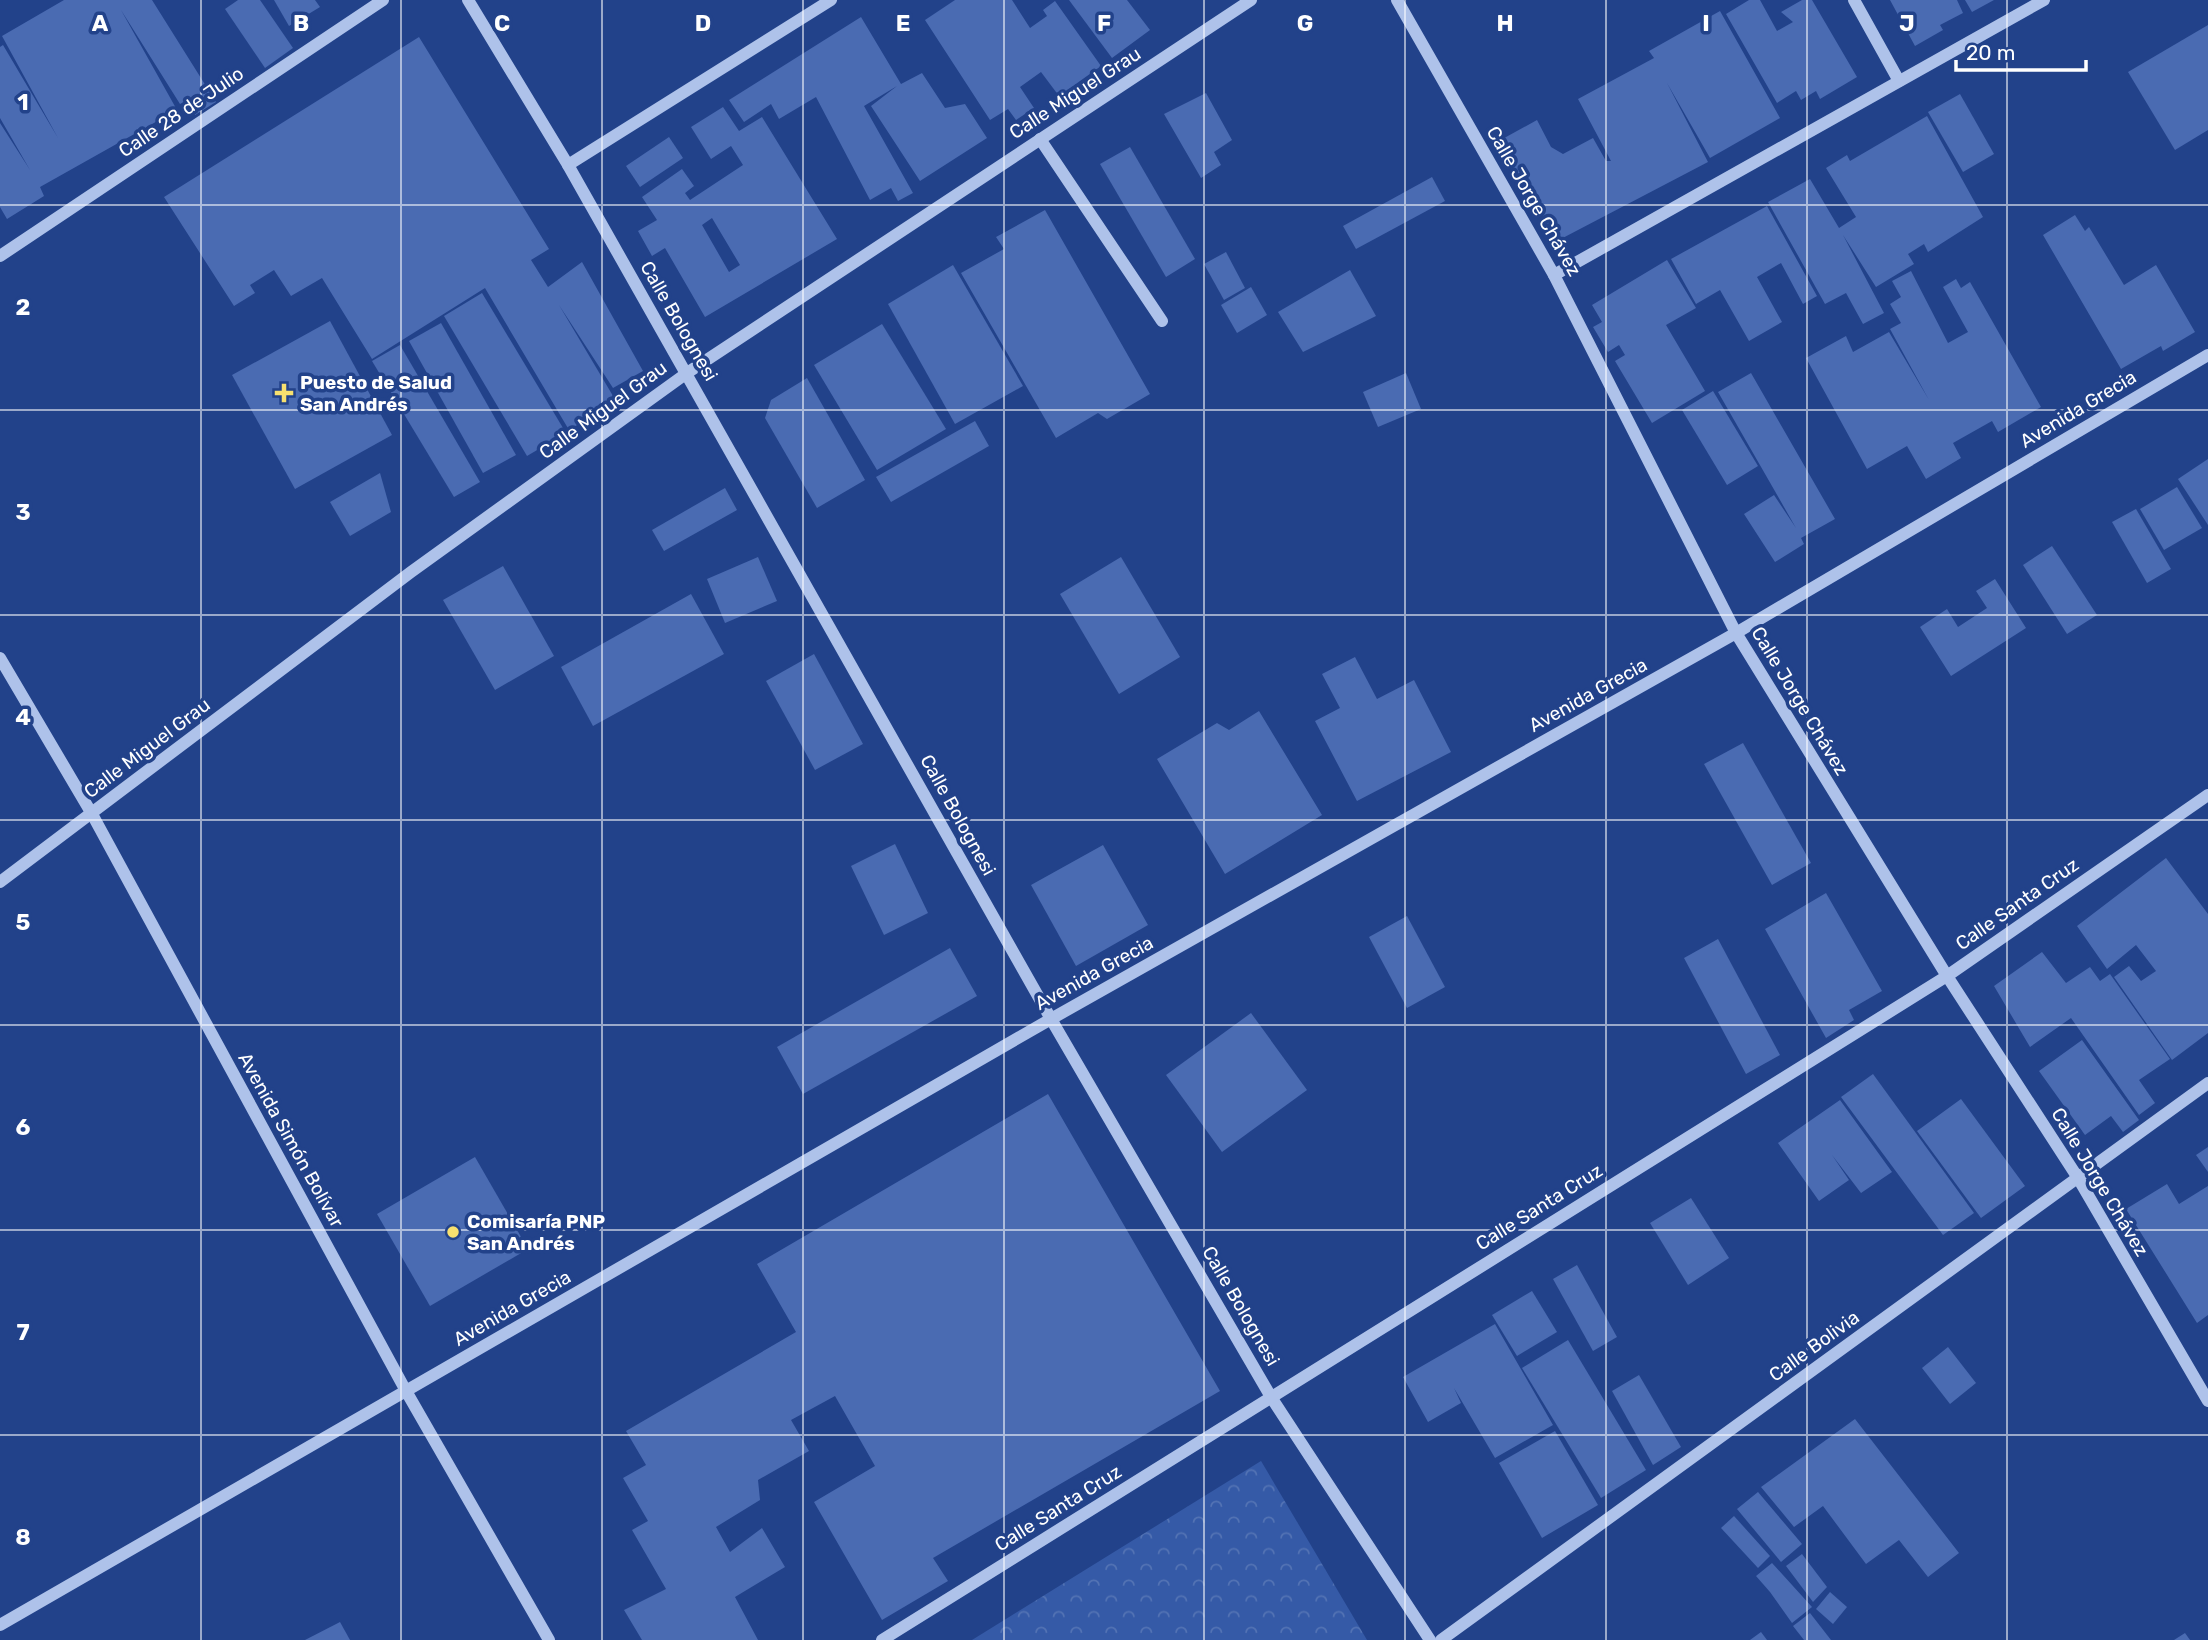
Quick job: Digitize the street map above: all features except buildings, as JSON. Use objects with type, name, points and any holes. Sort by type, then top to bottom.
[{"type":"street","name":"Calle 28 de Julio","points":[[0,256],[383,0]]},
{"type":"street","name":"Calle Bolognesi","points":[[468,0],[568,164],[1051,1019],[1271,1397],[1430,1640]]},
{"type":"street","points":[[568,164],[831,0]]},
{"type":"street","name":"Calle Miguel Grau","points":[[0,882],[411,572],[687,373],[1251,0]]},
{"type":"street","name":"Calle Jorge Chávez","points":[[1396,0],[1554,275],[1736,634],[1947,976],[2078,1178],[2208,1401]]},
{"type":"street","points":[[1854,0],[1899,82]]},
{"type":"street","points":[[1554,275],[2043,0]]},
{"type":"street","points":[[1040,139],[1162,321]]},
{"type":"street","name":"Avenida Grecia","points":[[0,1625],[1051,1019],[1736,634],[2208,355]]},
{"type":"street","name":"Avenida Simón Bolívar","points":[[0,658],[92,814],[406,1391],[549,1640]]},
{"type":"street","name":"Calle Santa Cruz","points":[[882,1640],[1947,976],[2208,795]]},
{"type":"street","name":"Calle Bolivia","points":[[1441,1640],[2208,1083]]},
{"type":"green space","points":[[1261,1461],[1367,1640],[972,1640]]},
{"type":"place","name":"Puesto de Salud San Andrés","points":[[284,393]]},
{"type":"place","name":"Comisaría PNP San Andrés","points":[[453,1232]]}]
